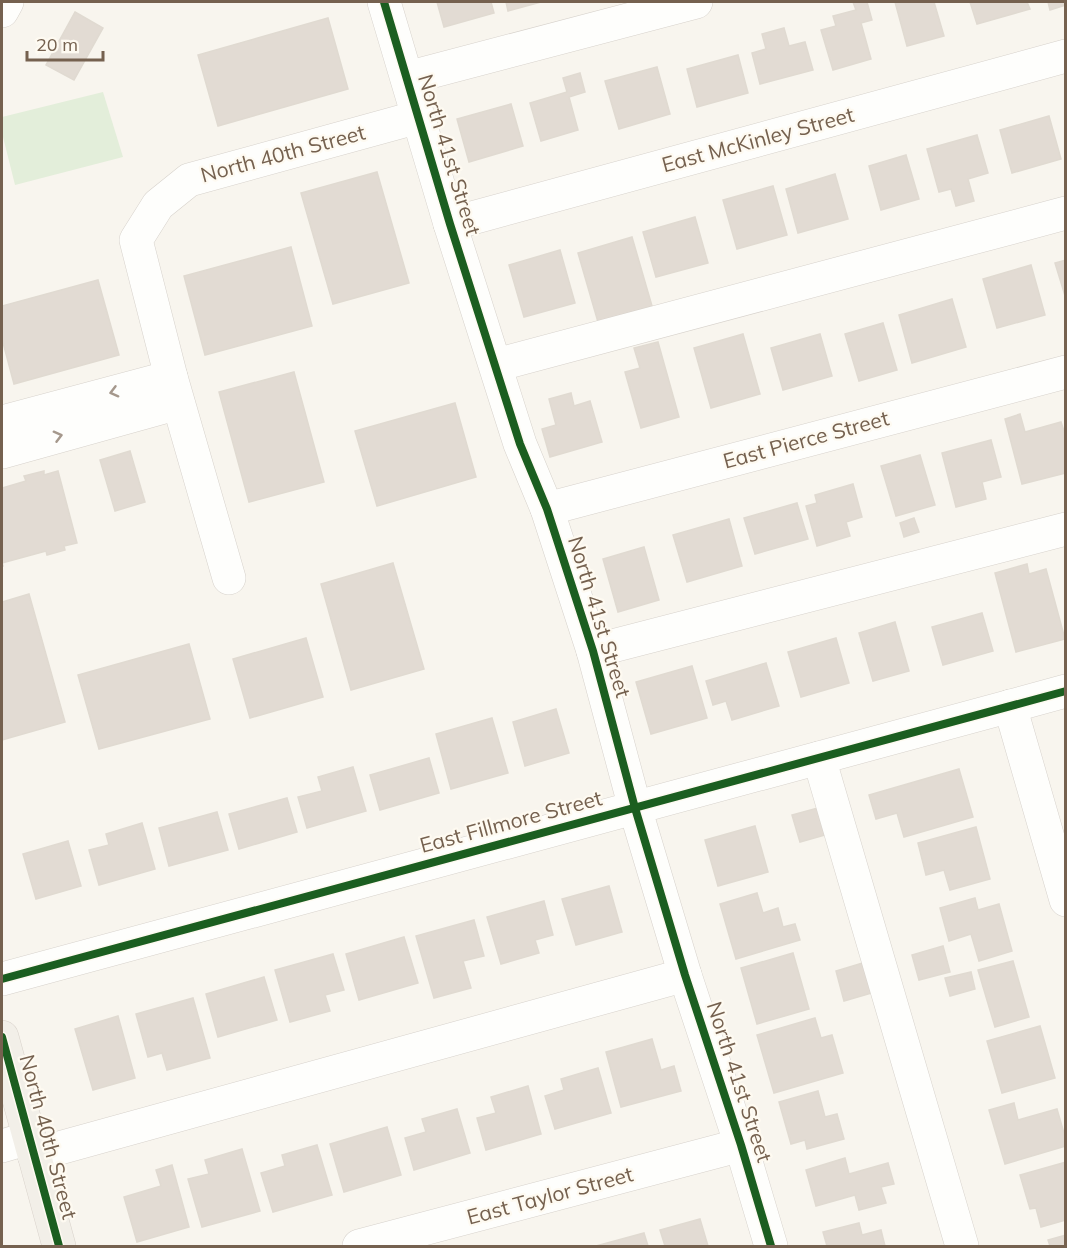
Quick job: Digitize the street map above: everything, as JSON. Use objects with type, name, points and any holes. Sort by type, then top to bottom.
[{"type":"main road","name":"North 40th Street","points":[[2,1037],[22,1146],[59,1246]]},
{"type":"street","points":[[2,11],[7,2]]},
{"type":"street","name":"North 41st Street","points":[[384,2],[450,224],[520,444],[547,509],[593,651],[635,808],[771,1246]]},
{"type":"street","points":[[407,78],[696,2]]},
{"type":"street","name":"East McKinley Street","points":[[450,224],[1065,56]]},
{"type":"street","name":"North 40th Street","points":[[229,578],[175,390],[136,240],[158,205],[189,180],[418,117]]},
{"type":"street","points":[[496,365],[1065,213]]},
{"type":"street","name":"East Pierce Street","points":[[547,509],[1065,372]]},
{"type":"street","points":[[2,422],[175,390]]},
{"type":"street","points":[[2,452],[175,390]]},
{"type":"street","points":[[593,651],[1065,529]]},
{"type":"street","name":"East Fillmore Street","points":[[2,979],[1065,691]]},
{"type":"street","points":[[1010,706],[1065,900]]},
{"type":"street","points":[[819,758],[962,1246]]},
{"type":"street","points":[[22,1146],[685,975]]},
{"type":"street","name":"East Taylor Street","points":[[359,1246],[741,1145]]},
{"type":"green space","points":[[103,92],[123,157],[15,185],[2,133],[2,117]]},
{"type":"building","points":[[437,2],[491,2],[494,13],[444,27]]},
{"type":"building","points":[[506,2],[541,2],[508,11]]},
{"type":"building","points":[[853,2],[867,2],[872,20],[861,23],[871,59],[833,70],[821,30],[836,26],[833,16],[856,10]]},
{"type":"building","points":[[895,2],[934,2],[944,36],[907,46]]},
{"type":"building","points":[[970,2],[1027,2],[1030,9],[977,24]]},
{"type":"building","points":[[1048,2],[1066,2],[1066,5],[1050,10]]},
{"type":"building","points":[[75,12],[103,28],[74,80],[46,65]]},
{"type":"building","points":[[328,18],[348,89],[218,126],[198,55]]},
{"type":"building","points":[[784,28],[789,46],[805,42],[813,70],[760,84],[752,53],[766,49],[762,34]]},
{"type":"building","points":[[738,55],[748,93],[697,107],[687,69]]},
{"type":"building","points":[[657,67],[670,114],[619,129],[605,81]]},
{"type":"building","points":[[580,73],[585,92],[569,97],[578,130],[541,141],[530,103],[567,92],[563,78]]},
{"type":"building","points":[[511,104],[523,146],[469,162],[457,119]]},
{"type":"building","points":[[1049,116],[1061,159],[1012,173],[1000,130]]},
{"type":"building","points":[[977,135],[988,173],[968,179],[974,201],[956,206],[951,189],[939,192],[927,149]]},
{"type":"building","points":[[906,155],[919,199],[881,210],[869,166]]},
{"type":"building","points":[[377,172],[409,283],[333,304],[301,193]]},
{"type":"building","points":[[835,174],[848,219],[798,233],[786,189]]},
{"type":"building","points":[[773,186],[787,235],[737,249],[723,200]]},
{"type":"building","points":[[695,217],[708,263],[656,277],[643,232]]},
{"type":"building","points":[[632,237],[652,306],[598,322],[578,253]]},
{"type":"building","points":[[291,247],[312,326],[205,355],[184,276]]},
{"type":"building","points":[[560,250],[575,303],[524,317],[509,265]]},
{"type":"building","points":[[1066,260],[1066,299],[1055,263]]},
{"type":"building","points":[[1031,265],[1045,315],[997,328],[983,279]]},
{"type":"building","points":[[98,280],[119,355],[14,384],[2,339],[2,306]]},
{"type":"building","points":[[952,299],[966,347],[912,363],[899,315]]},
{"type":"building","points":[[883,323],[897,370],[859,381],[845,334]]},
{"type":"building","points":[[743,334],[760,394],[711,408],[694,348]]},
{"type":"building","points":[[820,334],[832,376],[783,390],[771,348]]},
{"type":"building","points":[[658,342],[679,417],[641,428],[625,372],[640,368],[634,348]]},
{"type":"building","points":[[294,372],[324,482],[249,502],[219,392]]},
{"type":"building","points":[[571,393],[574,406],[590,401],[602,442],[550,457],[542,429],[556,425],[549,399]]},
{"type":"building","points":[[455,403],[476,477],[377,506],[355,431]]},
{"type":"building","points":[[1020,414],[1025,432],[1061,422],[1066,437],[1066,473],[1022,484],[1005,419]]},
{"type":"building","points":[[991,440],[1001,477],[982,482],[986,499],[956,507],[942,453]]},
{"type":"building","points":[[130,451],[145,502],[115,511],[100,460]]},
{"type":"building","points":[[920,455],[935,505],[896,516],[881,466]]},
{"type":"building","points":[[44,471],[44,475],[58,471],[77,543],[64,546],[65,550],[47,555],[46,551],[2,563],[2,488],[26,481],[24,476]]},
{"type":"building","points":[[853,484],[862,517],[846,522],[850,536],[817,546],[806,506],[817,503],[815,495]]},
{"type":"building","points":[[797,503],[808,539],[755,554],[744,518]]},
{"type":"building","points":[[914,518],[919,532],[904,537],[900,523]]},
{"type":"building","points":[[729,519],[742,566],[687,582],[673,535]]},
{"type":"building","points":[[644,547],[659,600],[618,612],[603,559]]},
{"type":"building","points":[[393,563],[424,669],[351,690],[321,584]]},
{"type":"building","points":[[1027,564],[1029,574],[1046,569],[1065,639],[1016,652],[995,573]]},
{"type":"building","points":[[29,594],[65,722],[2,740],[2,602]]},
{"type":"building","points":[[982,613],[993,651],[943,665],[932,627]]},
{"type":"building","points":[[895,622],[909,671],[873,681],[859,633]]},
{"type":"building","points":[[306,638],[323,697],[250,718],[233,659]]},
{"type":"building","points":[[836,638],[849,683],[801,697],[788,652]]},
{"type":"building","points":[[189,644],[210,719],[99,749],[78,675]]},
{"type":"building","points":[[766,663],[779,706],[732,720],[726,701],[713,705],[706,681]]},
{"type":"building","points":[[692,666],[707,718],[651,734],[636,682]]},
{"type":"building","points":[[556,709],[569,753],[525,766],[513,722]]},
{"type":"building","points":[[492,718],[508,773],[451,789],[436,734]]},
{"type":"building","points":[[429,758],[439,793],[380,810],[370,775]]},
{"type":"building","points":[[353,767],[366,811],[307,828],[298,797],[322,791],[318,777]]},
{"type":"building","points":[[959,769],[973,817],[904,837],[897,813],[876,819],[869,795]]},
{"type":"building","points":[[287,798],[297,832],[239,849],[229,814]]},
{"type":"building","points":[[818,808],[825,835],[800,842],[792,815]]},
{"type":"building","points":[[217,812],[228,850],[169,866],[159,828]]},
{"type":"building","points":[[142,823],[155,869],[99,885],[89,850],[109,845],[106,834]]},
{"type":"building","points":[[755,826],[768,872],[718,886],[705,840]]},
{"type":"building","points":[[976,827],[990,879],[950,890],[944,870],[926,875],[918,843]]},
{"type":"building","points":[[68,841],[81,886],[36,899],[23,854]]},
{"type":"building","points":[[609,886],[622,932],[576,945],[562,899]]},
{"type":"building","points":[[757,893],[763,913],[778,908],[783,927],[795,924],[800,940],[736,959],[720,904]]},
{"type":"building","points":[[975,898],[978,910],[999,904],[1012,951],[979,961],[971,934],[949,941],[940,908]]},
{"type":"building","points":[[544,901],[553,935],[535,940],[539,953],[501,964],[487,917]]},
{"type":"building","points":[[474,920],[484,956],[463,961],[471,988],[434,998],[416,936]]},
{"type":"building","points":[[404,937],[418,983],[359,1000],[346,954]]},
{"type":"building","points":[[943,946],[950,972],[919,980],[912,955]]},
{"type":"building","points":[[793,953],[809,1009],[757,1024],[741,968]]},
{"type":"building","points":[[333,954],[344,990],[325,995],[330,1011],[290,1022],[275,970]]},
{"type":"building","points":[[1013,961],[1029,1017],[995,1027],[978,970]]},
{"type":"building","points":[[866,962],[875,992],[844,1001],[836,971]]},
{"type":"building","points":[[971,972],[975,989],[950,996],[945,978]]},
{"type":"building","points":[[264,977],[277,1020],[218,1037],[206,994]]},
{"type":"building","points":[[193,998],[210,1058],[167,1070],[162,1053],[148,1057],[136,1014]]},
{"type":"building","points":[[118,1016],[135,1078],[93,1090],[75,1029]]},
{"type":"building","points":[[815,1018],[821,1038],[832,1035],[843,1073],[774,1093],[757,1035]]},
{"type":"building","points":[[1040,1026],[1055,1078],[1002,1093],[987,1041]]},
{"type":"building","points":[[652,1039],[661,1070],[674,1066],[681,1091],[621,1107],[606,1052]]},
{"type":"building","points":[[598,1068],[611,1113],[555,1129],[545,1096],[564,1090],[561,1079]]},
{"type":"building","points":[[528,1086],[541,1134],[486,1150],[477,1118],[496,1113],[491,1097]]},
{"type":"building","points":[[818,1091],[825,1117],[837,1114],[844,1139],[807,1149],[805,1140],[791,1144],[779,1102]]},
{"type":"building","points":[[1014,1103],[1018,1120],[1057,1109],[1066,1146],[1005,1164],[989,1110]]},
{"type":"building","points":[[457,1109],[470,1153],[414,1170],[405,1138],[426,1132],[422,1119]]},
{"type":"building","points":[[387,1127],[401,1175],[344,1192],[330,1144]]},
{"type":"building","points":[[317,1145],[332,1195],[273,1212],[261,1173],[285,1166],[282,1155]]},
{"type":"building","points":[[242,1149],[260,1211],[202,1227],[188,1179],[209,1174],[205,1160]]},
{"type":"building","points":[[845,1158],[849,1174],[888,1163],[894,1184],[881,1187],[886,1203],[859,1210],[855,1195],[816,1206],[806,1170]]},
{"type":"building","points":[[1066,1162],[1066,1220],[1041,1227],[1036,1208],[1030,1209],[1020,1175]]},
{"type":"building","points":[[172,1165],[189,1227],[137,1242],[124,1197],[161,1186],[156,1170]]},
{"type":"building","points":[[700,1219],[708,1246],[665,1246],[660,1230]]},
{"type":"building","points":[[859,1223],[862,1235],[881,1230],[885,1246],[827,1246],[823,1232]]},
{"type":"building","points":[[644,1233],[648,1246],[596,1246]]},
{"type":"building","points":[[1066,1235],[1066,1246],[1050,1246],[1048,1240]]},
{"type":"cycle path","points":[[384,2],[450,224],[520,444],[547,509],[593,651],[635,808],[771,1246]]},
{"type":"cycle path","points":[[2,979],[1066,691]]},
{"type":"cycle path","points":[[2,1037],[59,1246]]}]
